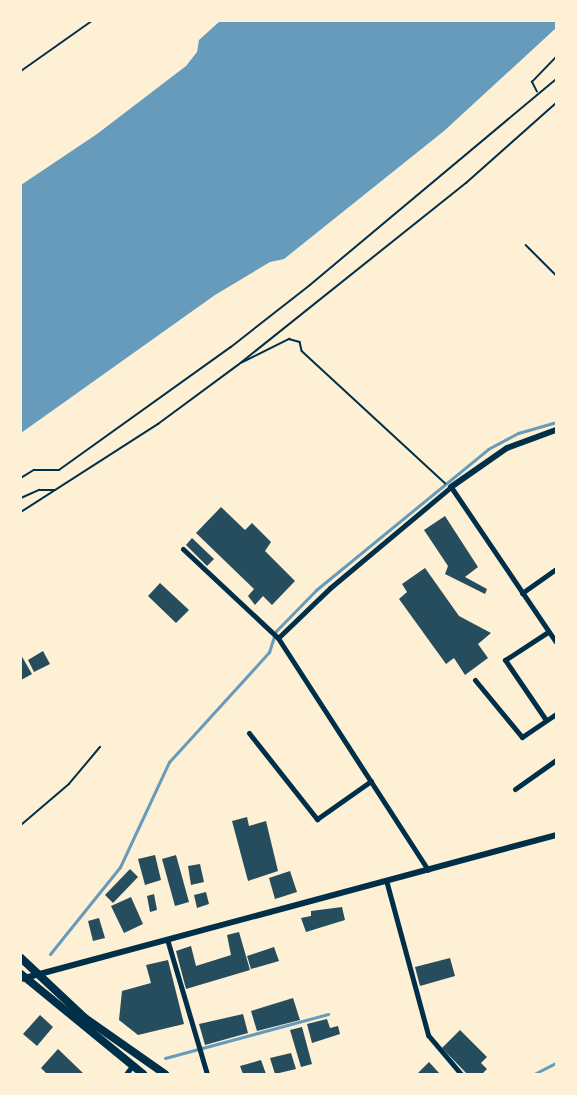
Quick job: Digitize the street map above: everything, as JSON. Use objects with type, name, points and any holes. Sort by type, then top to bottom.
[{"type":"highway","points":[[21,958],[85,1018],[165,1074]]},
{"type":"highway","points":[[22,977],[142,1074]]},
{"type":"street","points":[[278,638],[330,588],[450,488],[507,448],[556,430]]},
{"type":"street","points":[[450,488],[556,642]]},
{"type":"street","points":[[183,549],[278,638],[428,870]]},
{"type":"street","points":[[522,593],[556,569]]},
{"type":"street","points":[[546,720],[505,660],[548,632]]},
{"type":"street","points":[[475,680],[522,737],[556,714]]},
{"type":"street","points":[[249,733],[318,819],[371,781]]},
{"type":"street","points":[[515,789],[556,760]]},
{"type":"street","points":[[22,977],[556,835]]},
{"type":"street","points":[[386,880],[428,1035],[461,1074]]},
{"type":"street","points":[[167,939],[207,1074]]},
{"type":"street","points":[[126,1074],[132,1066]]},
{"type":"path","points":[[21,71],[92,21]]},
{"type":"path","points":[[538,92],[532,82],[556,57]]},
{"type":"path","points":[[21,478],[34,470],[59,470],[231,347],[310,285],[556,79]]},
{"type":"path","points":[[21,512],[158,424],[238,364],[466,183],[556,103]]},
{"type":"path","points":[[526,245],[556,275]]},
{"type":"path","points":[[238,364],[289,339],[300,342],[302,351],[450,488]]},
{"type":"path","points":[[21,498],[39,490],[56,490]]},
{"type":"path","points":[[21,825],[69,784],[100,747]]},
{"type":"water","points":[[220,21],[556,21],[556,28],[444,131],[284,259],[270,262],[215,295],[21,433],[21,185],[97,134],[186,66],[197,52],[199,40]]},
{"type":"building","points":[[221,507],[245,530],[252,523],[271,542],[265,551],[295,581],[272,605],[263,596],[255,605],[248,596],[254,589],[196,533]]},
{"type":"building","points":[[445,516],[478,567],[465,577],[487,589],[485,594],[445,574],[448,566],[424,530]]},
{"type":"building","points":[[192,538],[214,559],[207,566],[186,545]]},
{"type":"building","points":[[425,568],[459,616],[491,633],[478,644],[488,658],[465,675],[454,658],[446,664],[399,599],[407,592],[402,584]]},
{"type":"building","points":[[160,583],[189,610],[176,623],[148,596]]},
{"type":"building","points":[[43,651],[50,664],[34,672],[28,660]]},
{"type":"building","points":[[21,655],[32,674],[21,680]]},
{"type":"building","points":[[247,817],[249,826],[266,821],[278,871],[248,881],[232,821]]},
{"type":"building","points":[[155,855],[161,880],[145,885],[138,859]]},
{"type":"building","points":[[176,855],[189,902],[175,906],[162,859]]},
{"type":"building","points":[[200,864],[204,882],[191,885],[188,866]]},
{"type":"building","points":[[130,869],[138,877],[113,903],[105,895]]},
{"type":"building","points":[[290,871],[297,892],[275,899],[269,878]]},
{"type":"building","points":[[206,892],[209,904],[197,908],[194,895]]},
{"type":"building","points":[[154,894],[157,910],[150,912],[147,896]]},
{"type":"building","points":[[131,897],[143,924],[124,933],[111,906]]},
{"type":"building","points":[[342,907],[345,920],[306,932],[301,918],[311,916],[311,911]]},
{"type":"building","points":[[99,918],[105,938],[93,941],[88,921]]},
{"type":"building","points":[[239,932],[250,970],[186,989],[176,951],[191,946],[196,966],[231,955],[227,935]]},
{"type":"building","points":[[274,947],[279,961],[251,969],[247,956]]},
{"type":"building","points":[[450,958],[455,976],[420,986],[415,967]]},
{"type":"building","points":[[168,960],[184,1024],[138,1035],[119,1020],[122,991],[151,983],[146,965]]},
{"type":"building","points":[[293,998],[300,1020],[257,1031],[251,1011]]},
{"type":"building","points":[[243,1014],[248,1033],[205,1045],[199,1024]]},
{"type":"building","points":[[40,1015],[53,1027],[37,1046],[23,1034]]},
{"type":"building","points":[[327,1019],[330,1028],[338,1026],[340,1034],[312,1043],[307,1024]]},
{"type":"building","points":[[302,1027],[312,1064],[301,1067],[290,1030]]},
{"type":"building","points":[[460,1030],[487,1057],[481,1063],[487,1069],[482,1074],[467,1074],[442,1048]]},
{"type":"building","points":[[58,1049],[84,1074],[47,1074],[41,1068]]},
{"type":"building","points":[[291,1053],[296,1069],[275,1074],[270,1058]]},
{"type":"building","points":[[261,1060],[266,1074],[243,1074],[240,1066]]},
{"type":"building","points":[[429,1062],[440,1074],[417,1074]]},
{"type":"waterway","points":[[50,954],[120,867],[169,762],[269,652],[276,631],[316,590],[488,449],[518,433],[556,422]]},
{"type":"waterway","points":[[165,1058],[328,1014]]},
{"type":"waterway","points":[[534,1074],[556,1063]]}]
